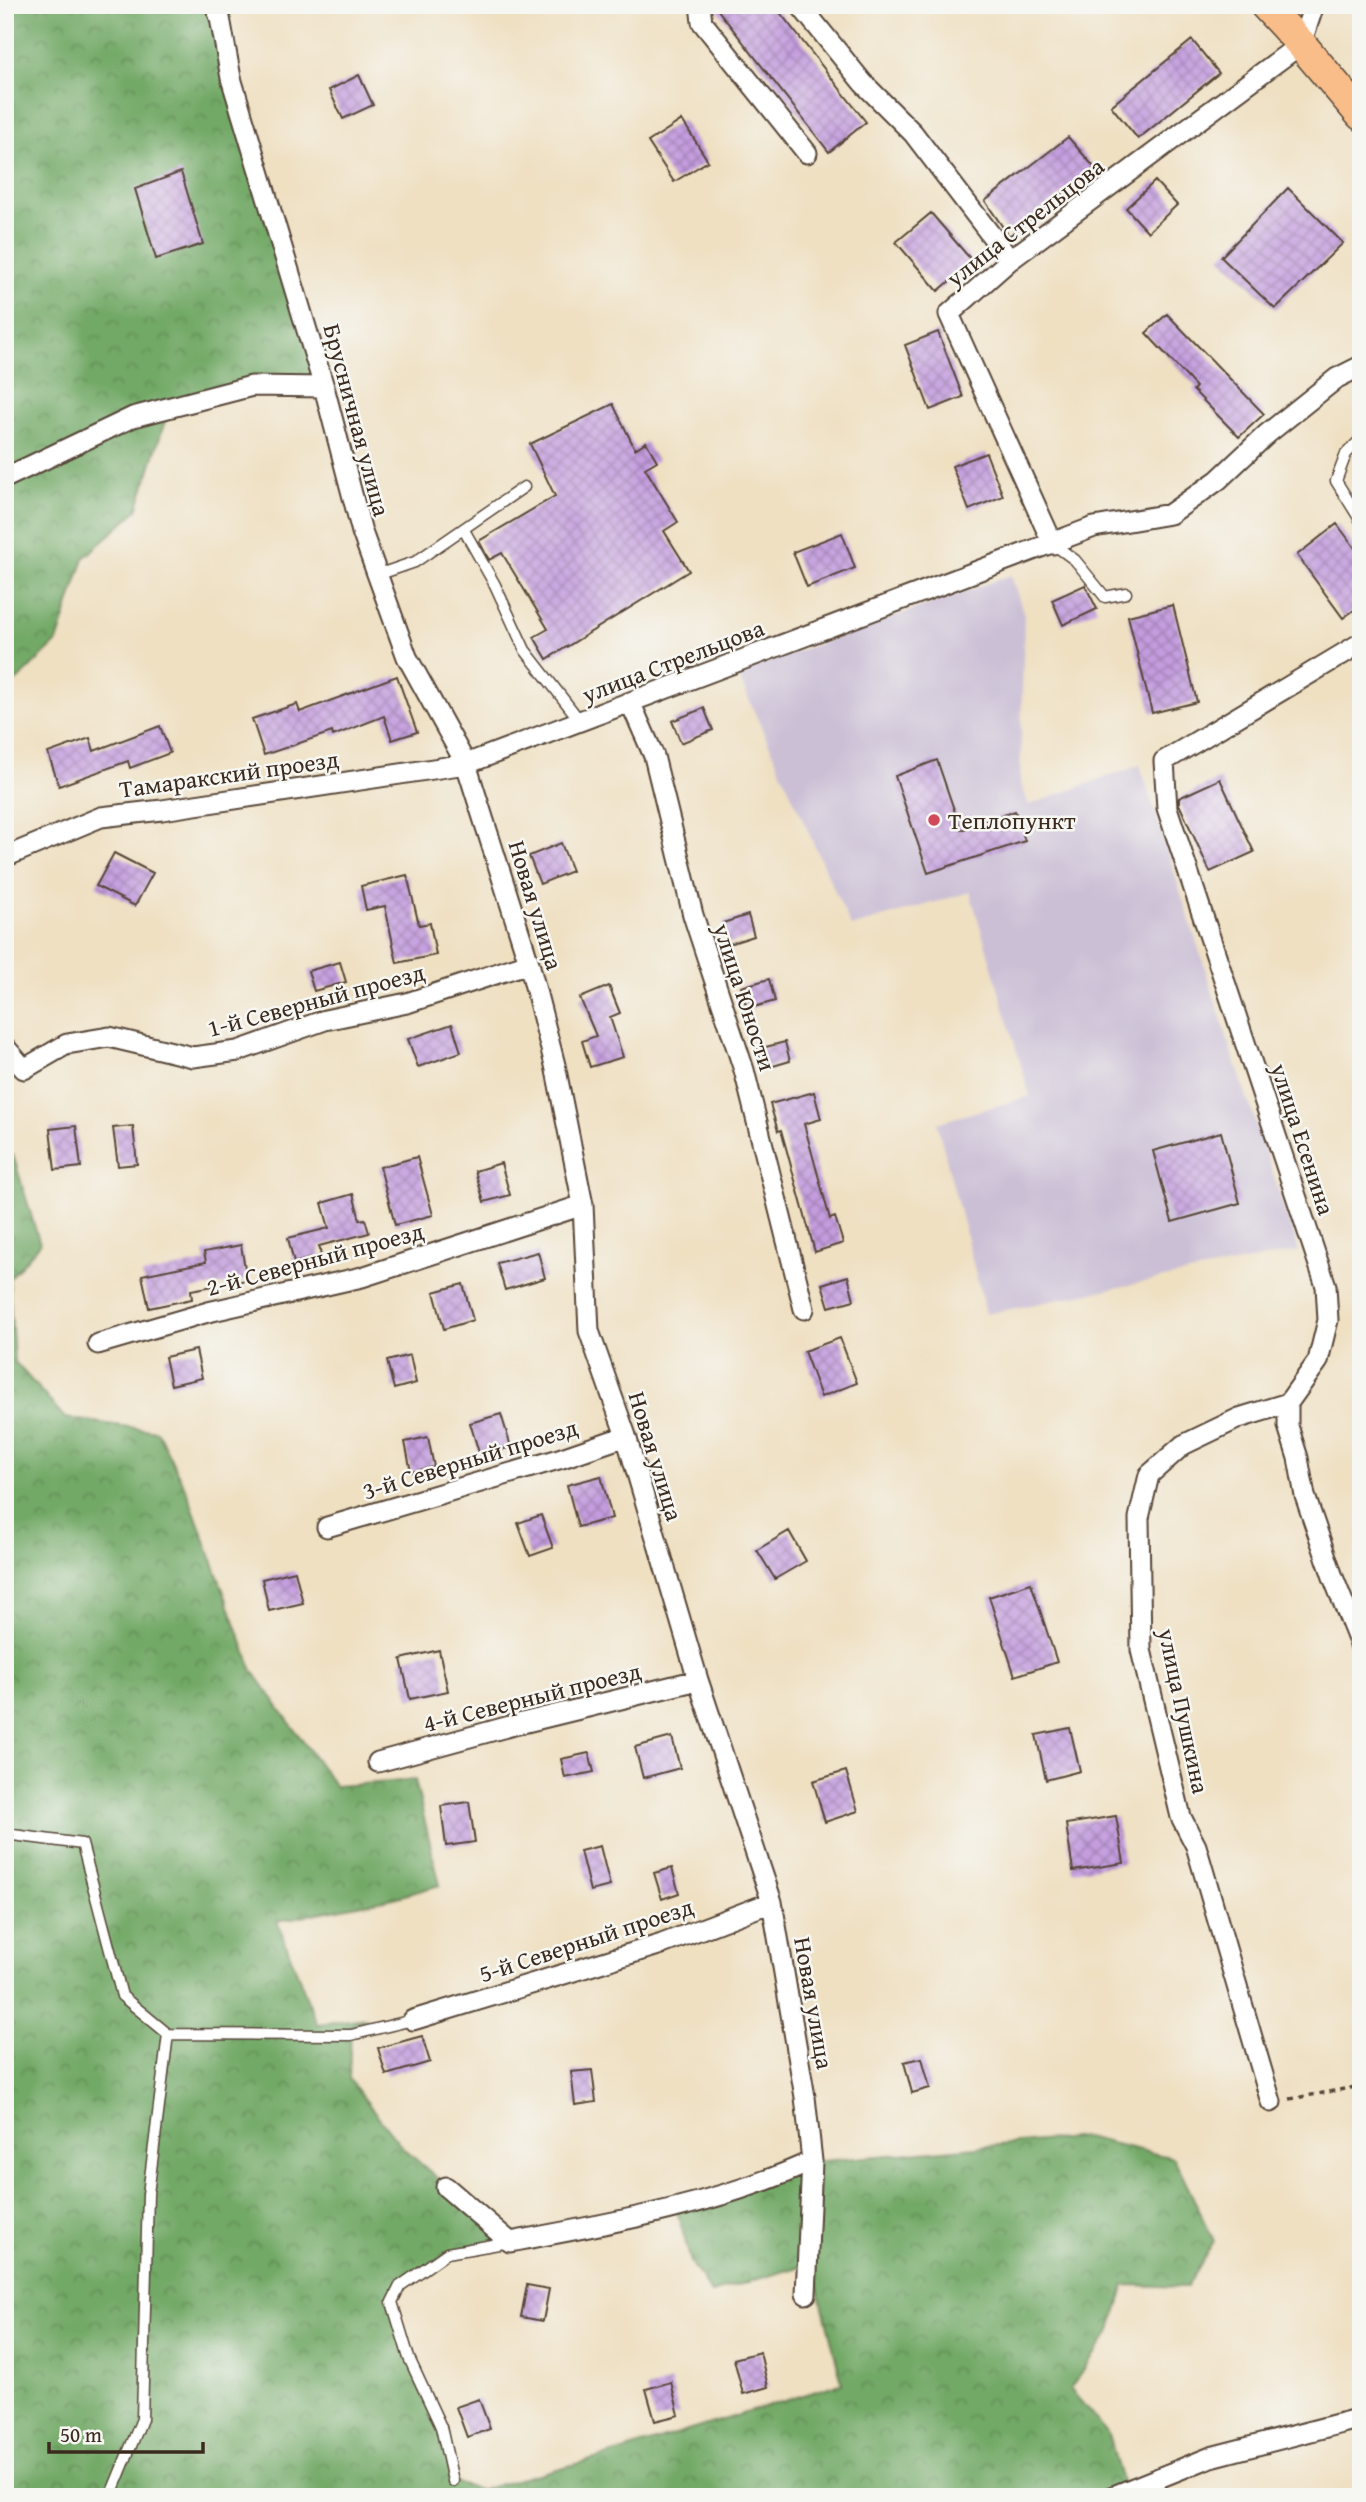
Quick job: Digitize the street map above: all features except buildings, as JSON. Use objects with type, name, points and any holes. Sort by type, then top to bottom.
[{"type":"main road","points":[[1265,5],[1358,105]]},
{"type":"street","name":"Брусничная улица","points":[[215,5],[220,18],[230,78],[324,387],[362,532],[407,657],[466,764]]},
{"type":"street","points":[[700,5],[702,22],[807,153]]},
{"type":"street","points":[[800,5],[863,83],[913,134],[1010,260]]},
{"type":"street","points":[[1301,44],[1314,5]]},
{"type":"street","name":"улица Стрельцова","points":[[1053,544],[949,314],[1010,260],[1301,44]]},
{"type":"street","name":"улица Стрельцова","points":[[466,764],[631,704],[1094,527],[1170,514],[1218,480],[1267,434],[1337,378],[1361,366]]},
{"type":"street","points":[[5,478],[133,417],[252,386],[324,387]]},
{"type":"street","name":"улица Есенина","points":[[1287,1403],[1318,1361],[1328,1320],[1326,1286],[1167,808],[1164,761],[1361,643]]},
{"type":"street","name":"улица Юности","points":[[631,704],[654,756],[693,915],[744,1070],[804,1309]]},
{"type":"street","name":"Тамаракский проезд","points":[[5,857],[101,817],[466,764]]},
{"type":"street","name":"Новая улица","points":[[466,764],[529,963],[555,1065],[583,1205],[589,1331],[626,1436],[698,1680],[772,1902],[805,2097],[812,2161],[806,2294]]},
{"type":"street","name":"1-й Северный проезд","points":[[5,1047],[24,1069],[67,1044],[109,1037],[193,1057],[238,1051],[325,1020],[407,1003],[529,963]]},
{"type":"street","name":"2-й Северный проезд","points":[[98,1344],[208,1312],[362,1277],[583,1205]]},
{"type":"street","points":[[1287,1403],[1288,1426],[1298,1458],[1305,1496],[1361,1647]]},
{"type":"street","name":"улица Пушкина","points":[[1271,2102],[1196,1846],[1181,1817],[1141,1650],[1139,1518],[1149,1475],[1182,1445],[1239,1418],[1287,1403]]},
{"type":"street","name":"3-й Северный проезд","points":[[327,1527],[559,1459],[626,1436]]},
{"type":"street","name":"4-й Северный проезд","points":[[378,1762],[510,1726],[698,1680]]},
{"type":"street","name":"5-й Северный проезд","points":[[413,2020],[662,1944],[772,1902]]},
{"type":"street","points":[[446,2187],[510,2242],[676,2207],[786,2173],[812,2161]]},
{"type":"street","points":[[1111,2497],[1211,2458],[1361,2418]]},
{"type":"lane","points":[[1361,439],[1346,454],[1336,481],[1361,521]]},
{"type":"lane","points":[[377,575],[415,562],[524,487]]},
{"type":"lane","points":[[464,530],[495,585],[525,650],[581,722]]},
{"type":"lane","points":[[1053,544],[1075,560],[1105,597],[1126,593]]},
{"type":"lane","points":[[5,1839],[13,1835],[82,1844],[122,1996],[168,2034],[351,2035],[413,2020]]},
{"type":"lane","points":[[110,2497],[142,2419],[148,2194],[168,2034]]},
{"type":"lane","points":[[453,2481],[441,2427],[409,2358],[392,2302],[400,2286],[447,2253],[510,2242]]},
{"type":"path","points":[[1271,2102],[1361,2086]]},
{"type":"shaded area","points":[[1011,575],[1024,615],[1020,782],[1029,805],[1140,765],[1299,1251],[986,1314],[937,1123],[1030,1096],[970,892],[851,927],[737,673]]},
{"type":"green space","points":[[5,5],[215,5],[324,387],[252,386],[169,408],[137,510],[84,558],[57,642],[5,692]]},
{"type":"green space","points":[[5,1155],[13,1155],[40,1244],[9,1279],[14,1361],[65,1418],[157,1431],[187,1492],[253,1671],[335,1786],[415,1780],[440,1885],[394,1898],[277,1921],[317,2024],[367,2018],[351,2027],[349,2079],[403,2148],[510,2242],[447,2253],[400,2286],[392,2302],[441,2427],[454,2481],[478,2490],[610,2455],[842,2383],[812,2263],[711,2293],[691,2262],[676,2207],[812,2162],[1085,2137],[1174,2158],[1214,2241],[1187,2287],[1125,2285],[1110,2332],[1070,2389],[1107,2432],[1125,2491],[1111,2497],[5,2497]]},
{"type":"place","name":"Теплопункт","points":[[934,820]]}]
